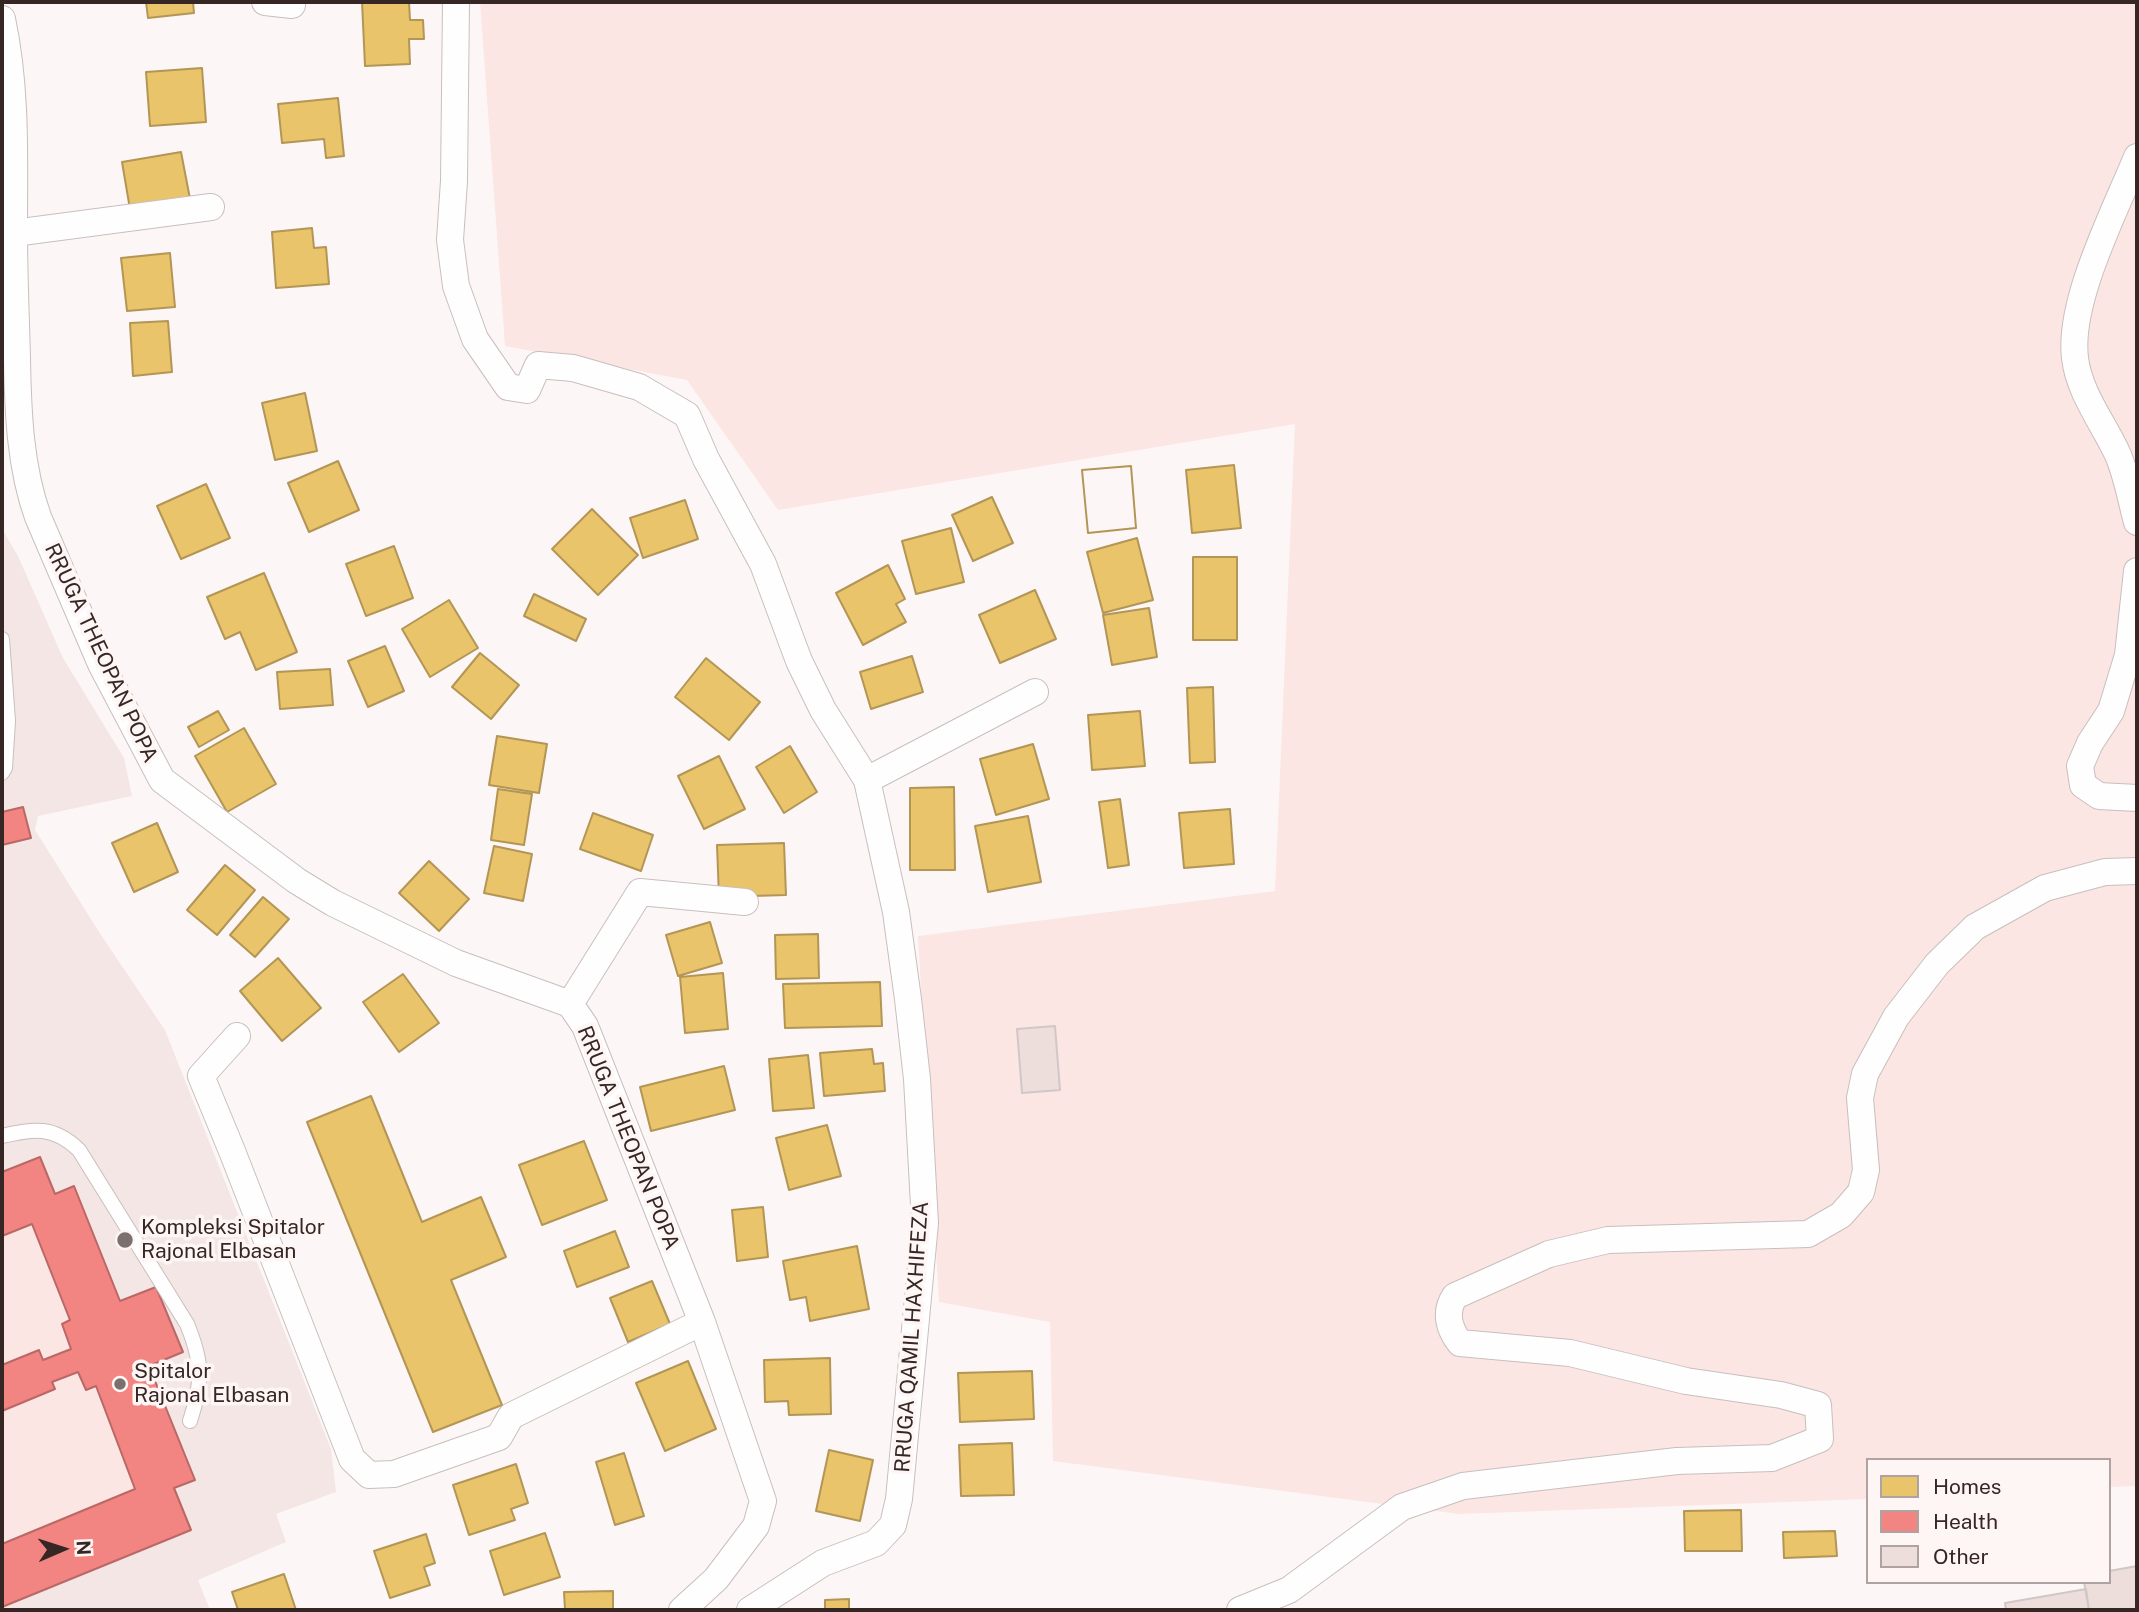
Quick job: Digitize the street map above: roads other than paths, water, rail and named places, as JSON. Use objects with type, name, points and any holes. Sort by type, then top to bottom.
[{"type":"street","points":[[265,2],[292,5]]},
{"type":"street","name":"RRUGA QAMIL HAXHIFEZA","points":[[456,2],[454,181],[450,240],[456,286],[475,339],[508,387],[527,390],[538,365],[573,368],[639,387],[687,415],[706,459],[763,564],[799,661],[823,710],[867,780],[896,912],[917,1079],[925,1223],[900,1499],[893,1525],[876,1543],[823,1563],[750,1610]]},
{"type":"street","name":"RRUGA THEOPAN POPA","points":[[2,19],[14,115],[18,399],[30,497],[102,664],[162,780],[297,881],[333,903],[456,963],[570,1004],[585,1026],[702,1322],[763,1501],[756,1526],[716,1579],[682,1610]]},
{"type":"street","points":[[2137,157],[2085,286],[2075,323],[2075,360],[2085,391],[2119,457],[2137,522]]},
{"type":"street","points":[[14,233],[211,207]]},
{"type":"street","points":[[2137,571],[2128,655],[2111,710],[2090,743],[2080,766],[2083,785],[2099,796],[2137,798]]},
{"type":"street","points":[[867,780],[1035,692]]},
{"type":"street","points":[[1240,1610],[1289,1590],[1402,1507],[1463,1486],[1677,1461],[1772,1458],[1820,1439],[1818,1405],[1781,1395],[1686,1381],[1570,1353],[1460,1343],[1450,1330],[1449,1305],[1455,1296],[1549,1254],[1608,1240],[1808,1234],[1842,1215],[1861,1192],[1866,1170],[1860,1098],[1865,1074],[1896,1017],[1937,964],[1975,927],[2045,888],[2105,872],[2137,871]]},
{"type":"street","points":[[570,1004],[640,892],[745,902]]},
{"type":"street","points":[[237,1035],[201,1076],[352,1459],[369,1475],[394,1474],[499,1437],[511,1416],[702,1322]]},
{"type":"lane","points":[[2,639],[8,721],[5,768],[2,774]]},
{"type":"lane","points":[[2,1136],[25,1131],[45,1131],[65,1136],[79,1150],[187,1324],[198,1352],[200,1391],[190,1421]]},
{"type":"place","name":"Kompleksi Spitalor Rajonal Elbasan","points":[[125,1240]]},
{"type":"place","name":"Spitalor Rajonal Elbasan","points":[[120,1384]]}]
